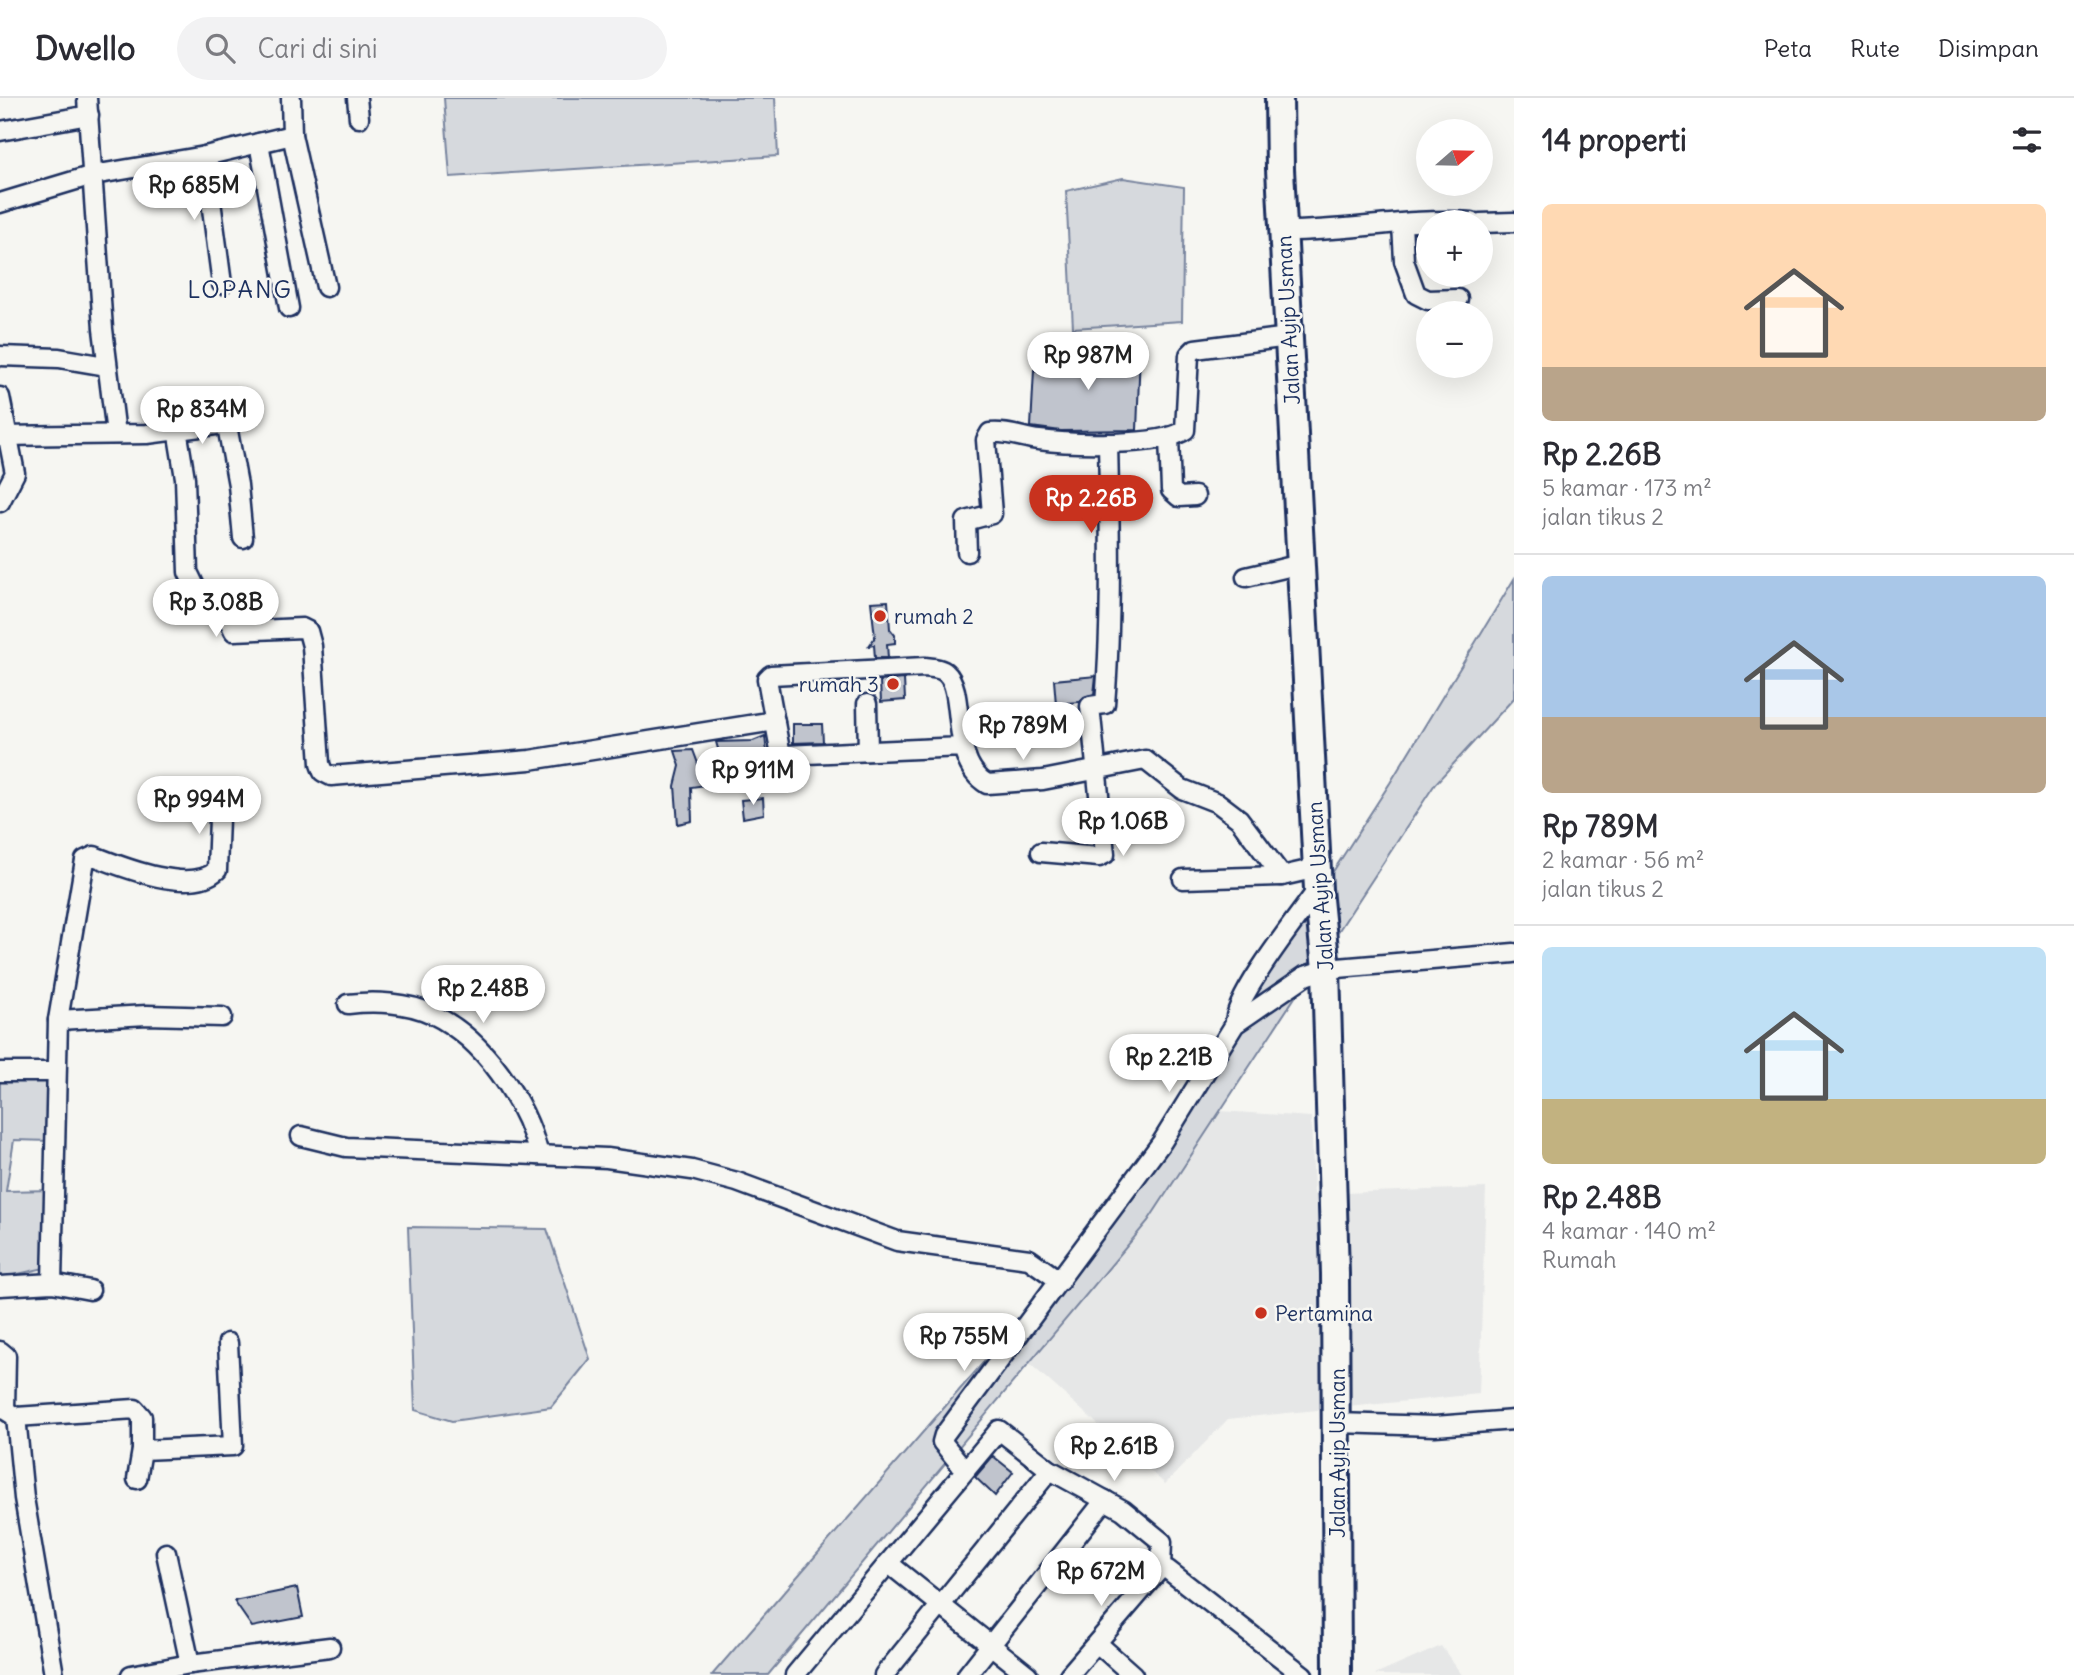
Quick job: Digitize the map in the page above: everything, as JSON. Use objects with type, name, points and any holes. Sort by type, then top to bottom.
[{"type":"main road","name":"Jalan Ayip Usman","points":[[1279,98],[1283,231],[1317,878],[1326,969],[1338,1423],[1337,1675]]},
{"type":"street","points":[[291,98],[292,135],[326,287]]},
{"type":"street","points":[[357,98],[359,118]]},
{"type":"street","points":[[0,131],[88,107],[106,366],[116,434]]},
{"type":"street","points":[[0,203],[93,175],[205,156],[292,135]]},
{"type":"street","points":[[259,144],[289,308]]},
{"type":"street","points":[[205,156],[222,284]]},
{"type":"street","points":[[1493,223],[1514,222]]},
{"type":"street","points":[[1283,231],[1318,231],[1416,223]]},
{"type":"street","points":[[1402,224],[1404,261],[1416,294],[1428,300],[1458,299]]},
{"type":"street","points":[[967,552],[966,521],[992,513],[986,440],[990,433],[1000,432],[1039,440],[1108,443],[1169,437],[1185,430],[1189,355],[1195,349],[1289,337]]},
{"type":"street","points":[[0,356],[60,358],[106,366]]},
{"type":"street","points":[[0,397],[4,435],[15,473],[0,502]]},
{"type":"street","points":[[4,435],[147,434],[223,424],[228,431],[239,485],[243,538]]},
{"type":"street","points":[[177,429],[185,478],[188,572],[194,587],[200,597],[223,608],[234,631],[302,628],[308,631],[312,646],[320,764],[323,772],[331,776],[530,760],[775,721]]},
{"type":"street","points":[[1169,437],[1171,491],[1174,496],[1195,496]]},
{"type":"street","points":[[1041,852],[1099,857],[1105,854],[1090,706],[1105,705],[1109,626],[1108,443]]},
{"type":"street","points":[[1246,576],[1301,565]]},
{"type":"street","points":[[962,747],[785,755],[780,750],[767,679],[771,675],[925,667],[940,669],[952,681],[962,747],[977,776],[987,784],[1044,780],[1145,760],[1157,766],[1182,789],[1218,803],[1239,819],[1282,876]]},
{"type":"street","points":[[867,704],[868,751]]},
{"type":"street","points":[[52,1283],[58,1020],[85,860],[94,856],[145,876],[207,877],[217,870],[220,793]]},
{"type":"street","points":[[1183,879],[1282,876],[1317,878],[1250,985],[1234,1015],[1236,1024]]},
{"type":"street","points":[[964,1469],[942,1442],[944,1434],[1162,1142],[1236,1024],[1306,976],[1326,969],[1514,953]]},
{"type":"street","points":[[348,1004],[376,1001],[430,1013],[467,1035],[510,1091],[532,1127],[539,1155]]},
{"type":"street","points":[[58,1020],[147,1015],[222,1017]]},
{"type":"street","points":[[0,1072],[56,1072]]},
{"type":"street","points":[[301,1136],[346,1147],[607,1158],[714,1175],[897,1241],[1029,1259],[1060,1281]]},
{"type":"street","points":[[0,1286],[52,1283],[90,1290]]},
{"type":"street","points":[[142,1450],[233,1446],[228,1343]]},
{"type":"street","points":[[0,1351],[6,1356],[5,1410],[16,1417],[130,1407],[142,1417],[142,1450],[137,1479]]},
{"type":"street","points":[[16,1417],[24,1498],[54,1675]]},
{"type":"street","points":[[1338,1423],[1435,1426],[1514,1420]]},
{"type":"street","points":[[795,1675],[999,1430],[1050,1470],[1123,1510],[1159,1538],[1163,1549],[1161,1568],[1069,1675]]},
{"type":"street","points":[[884,1675],[1050,1470]]},
{"type":"street","points":[[967,1675],[1105,1500]]},
{"type":"street","points":[[166,1553],[190,1664]]},
{"type":"street","points":[[888,1563],[1028,1675]]},
{"type":"street","points":[[1161,1568],[1168,1570],[1303,1675]]},
{"type":"street","points":[[1097,1643],[1133,1675]]},
{"type":"street","points":[[131,1675],[190,1664],[330,1647]]},
{"type":"shaded area","points":[[444,98],[775,98],[778,156],[450,177]]},
{"type":"shaded area","points":[[1123,178],[1184,187],[1182,321],[1073,328],[1066,191]]},
{"type":"shaded area","points":[[1514,579],[1514,698],[1435,784],[1148,1221],[768,1675],[712,1675],[1114,1212],[1390,783]]},
{"type":"shaded area","points":[[0,1073],[61,1073],[51,1141],[14,1140],[6,1191],[52,1190],[49,1267],[0,1278]]},
{"type":"shaded area","points":[[1220,1111],[1311,1117],[1314,1194],[1486,1188],[1479,1394],[1228,1419],[1165,1484],[1029,1363],[1148,1221]]},
{"type":"shaded area","points":[[408,1227],[547,1229],[590,1359],[551,1407],[452,1421],[415,1410]]},
{"type":"shaded area","points":[[1441,1646],[1462,1675],[1375,1675]]},
{"type":"building","points":[[1059,348],[1140,351],[1137,430],[1061,431],[1031,427],[1034,370],[1059,371]]},
{"type":"building","name":"rumah 2","points":[[888,601],[890,629],[895,635],[895,643],[887,644],[888,658],[875,658],[874,645],[869,646],[875,637],[871,602]]},
{"type":"building","points":[[1096,676],[1094,694],[1079,702],[1056,704],[1054,680]]},
{"type":"building","name":"rumah 3","points":[[904,679],[905,700],[881,702],[880,681]]},
{"type":"building","points":[[793,724],[822,724],[823,742],[793,743]]},
{"type":"building","points":[[765,736],[769,772],[740,784],[728,783],[716,742],[753,741]]},
{"type":"building","points":[[693,750],[706,785],[691,787],[692,821],[678,824],[675,786],[680,766],[675,751]]},
{"type":"building","points":[[763,798],[764,814],[743,818],[741,800]]},
{"type":"building","points":[[993,1456],[1013,1472],[995,1496],[975,1477]]},
{"type":"building","points":[[297,1588],[303,1617],[252,1627],[234,1601]]},
{"type":"place","name":"rumah 2","points":[[880,616]]},
{"type":"place","name":"rumah 3","points":[[893,684]]},
{"type":"place","name":"Pertamina","points":[[1261,1313]]},
{"type":"district","name":"LOPANG","points":[[240,289]]}]
